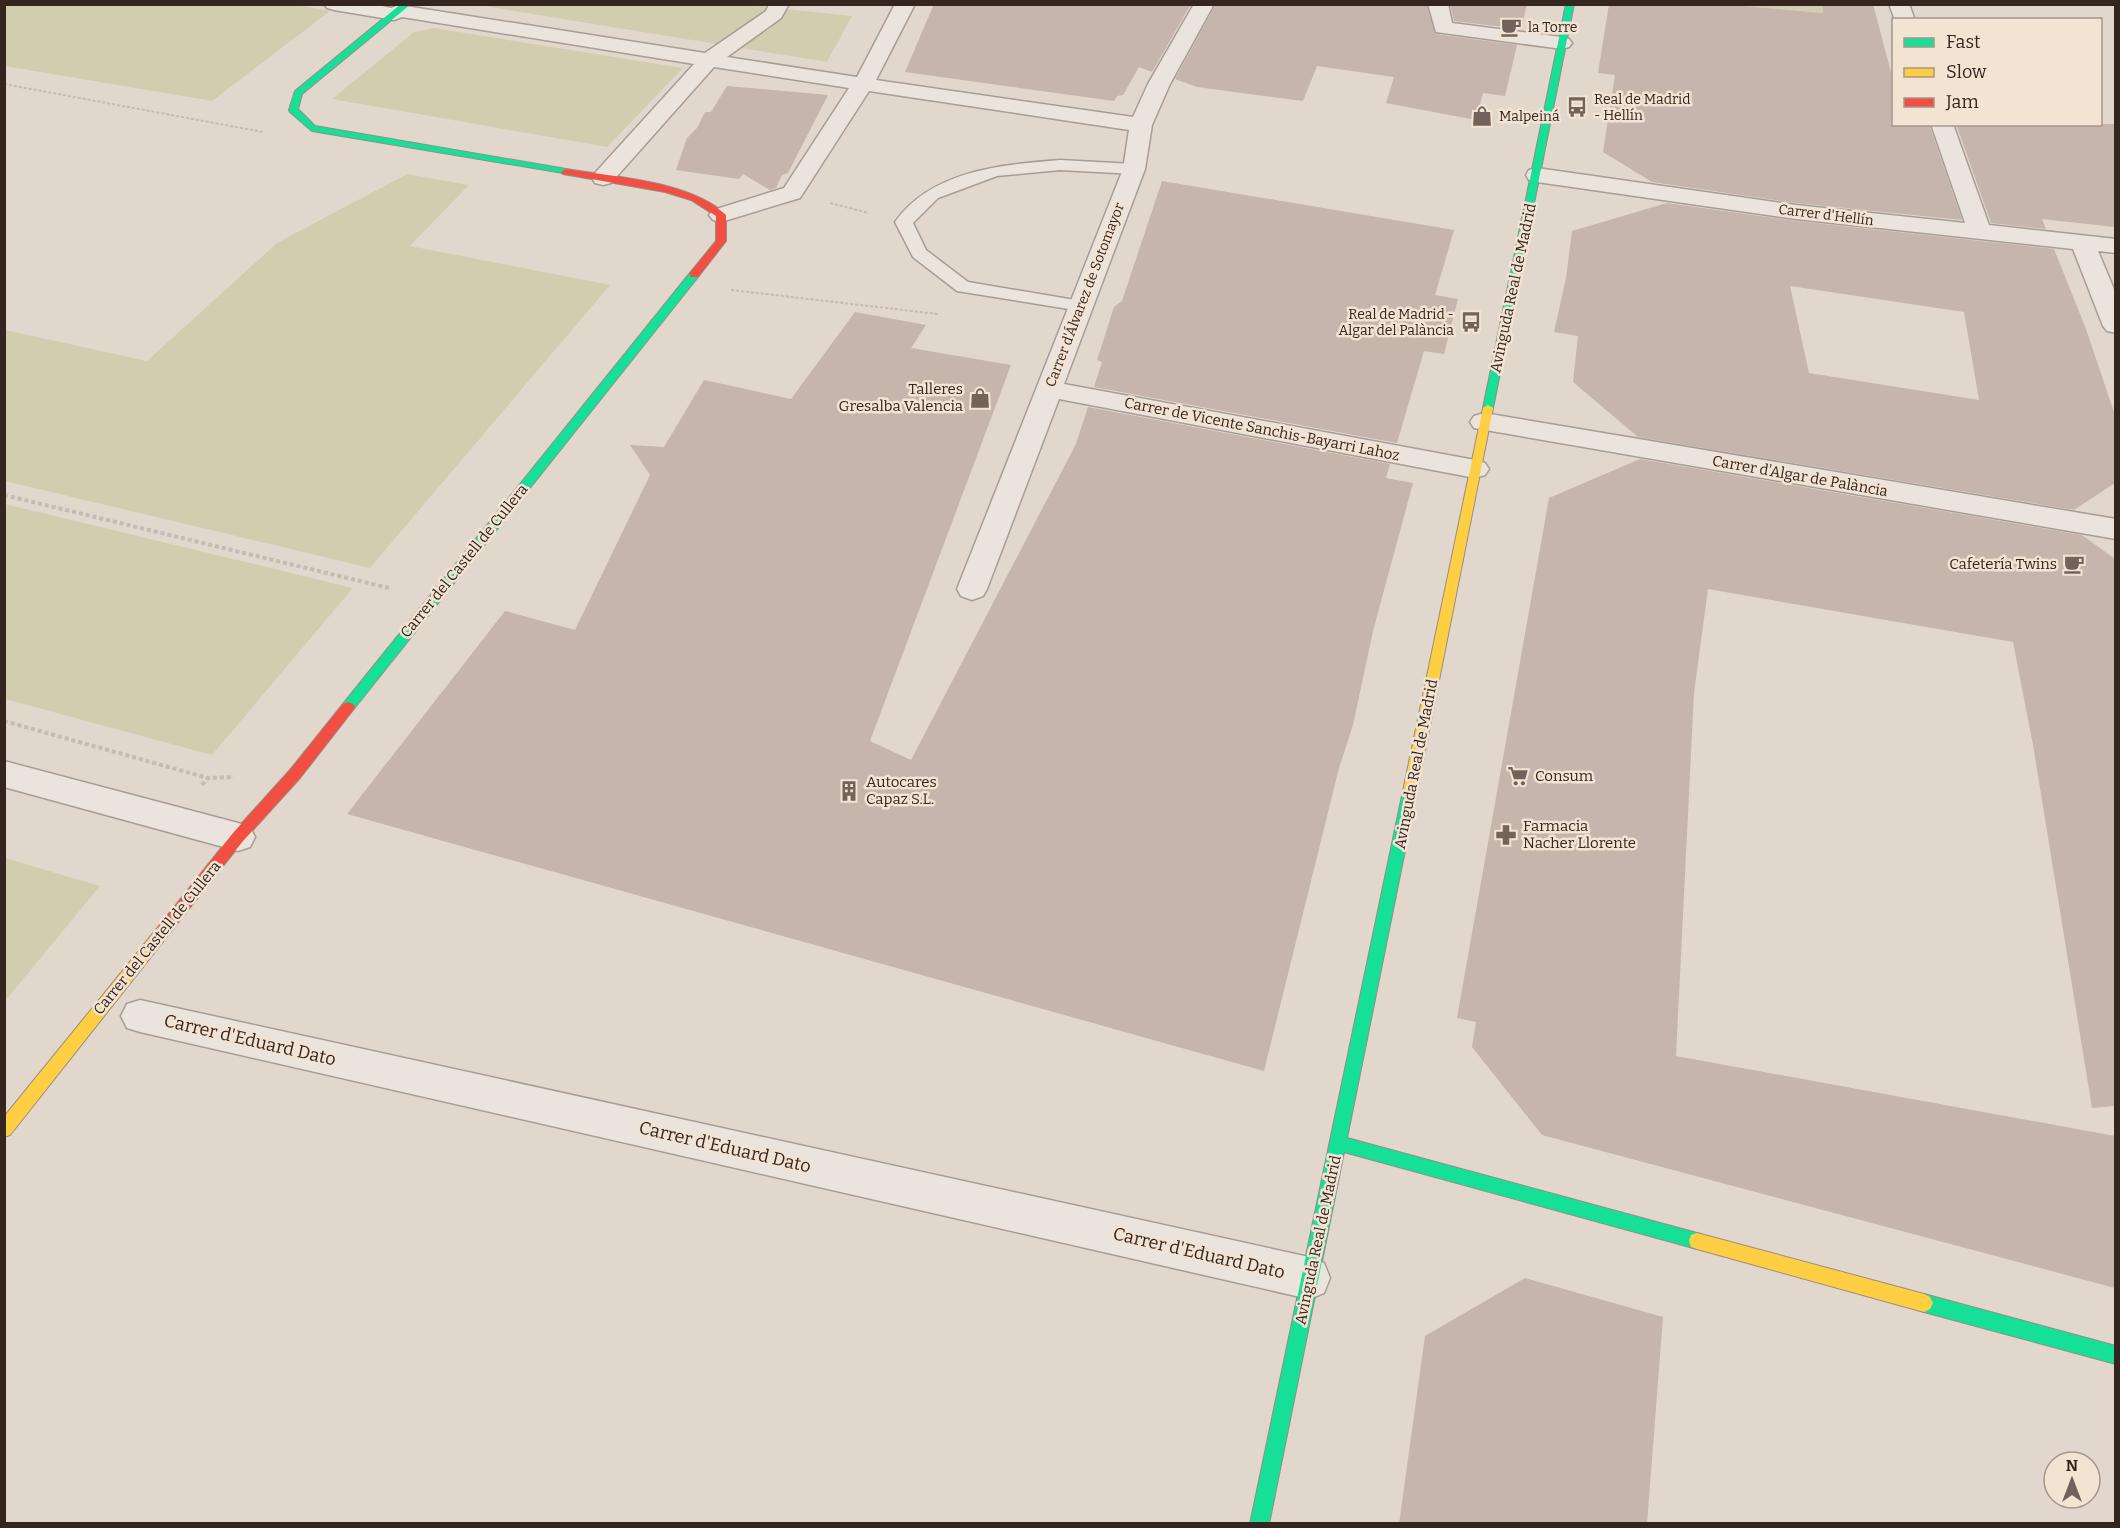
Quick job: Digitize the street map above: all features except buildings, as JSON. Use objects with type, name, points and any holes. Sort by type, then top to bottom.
[{"type":"street","points":[[334,4],[400,10],[862,84],[1142,124]]},
{"type":"street","points":[[603,178],[709,60],[774,14],[779,4]]},
{"type":"street","points":[[400,10],[298,93],[293,110],[312,128],[667,189],[694,198],[721,215],[792,193],[874,67],[905,4]]},
{"type":"street","name":"Carrer d'Álvarez de Sotomayor","points":[[972,589],[1134,169],[1142,124],[1159,84],[1204,4]]},
{"type":"street","points":[[1438,4],[1443,28],[1562,43]]},
{"type":"street","name":"Avinguda Real de Madrid","points":[[1258,1524],[1339,1143],[1570,4]]},
{"type":"street","points":[[1943,126],[1980,233]]},
{"type":"street","name":"Carrer d'Hellín","points":[[1537,175],[1797,212],[2115,246]]},
{"type":"street","name":"Carrer del Castell de Cullera","points":[[4,1130],[238,837],[295,774],[720,241],[721,215]]},
{"type":"street","points":[[2083,243],[2115,326]]},
{"type":"street","name":"Carrer de Vicente Sanchis-Bayarri Lahoz","points":[[1049,389],[1474,469]]},
{"type":"street","name":"Carrer d'Algar de Palància","points":[[1484,422],[2115,529]]},
{"type":"street","points":[[4,774],[238,837]]},
{"type":"street","name":"Carrer d'Eduard Dato","points":[[140,1016],[1309,1278]]},
{"type":"street","points":[[1339,1143],[2115,1355]]},
{"type":"lane","points":[[1081,306],[963,287],[919,253],[904,222],[932,194],[993,171],[1060,165],[1134,169]]},
{"type":"path","points":[[4,84],[299,139],[312,128]]},
{"type":"path","points":[[792,193],[904,222]]},
{"type":"path","points":[[685,285],[946,315]]},
{"type":"path","points":[[4,495],[434,599]]},
{"type":"path","points":[[4,721],[208,778]]},
{"type":"shaded area","points":[[292,4],[330,11],[212,101],[5,66],[5,5]]},
{"type":"shaded area","points":[[737,4],[852,16],[827,62],[478,5]]},
{"type":"shaded area","points":[[1727,5],[1838,5],[1841,14]]},
{"type":"shaded area","points":[[434,28],[683,68],[607,147],[332,99],[414,32]]},
{"type":"shaded area","points":[[407,174],[469,185],[410,246],[610,285],[370,568],[5,481],[5,330],[147,361],[277,243]]},
{"type":"shaded area","points":[[5,504],[353,588],[212,755],[5,699]]},
{"type":"shaded area","points":[[4,858],[100,886],[5,1001]]},
{"type":"traffic: fast","points":[[407,4],[298,93],[293,110],[312,128],[566,172]]},
{"type":"traffic: fast","points":[[1488,408],[1570,4]]},
{"type":"traffic: fast","points":[[348,707],[694,275]]},
{"type":"traffic: fast","points":[[1259,1524],[1410,791]]},
{"type":"traffic: fast","points":[[1339,1143],[1697,1241]]},
{"type":"traffic: fast","points":[[1924,1303],[2116,1355]]},
{"type":"traffic: slow","points":[[1410,791],[1488,408]]},
{"type":"traffic: slow","points":[[4,1130],[164,930]]},
{"type":"traffic: slow","points":[[1697,1241],[1924,1303]]},
{"type":"traffic: jam","points":[[566,172],[667,189],[694,198],[721,215],[721,241],[694,275]]},
{"type":"traffic: jam","points":[[164,930],[238,837],[295,774],[348,707]]},
{"type":"place","name":"la Torre","points":[[1511,27]]},
{"type":"place","name":"Real de Madrid - Hellín","points":[[1577,107]]},
{"type":"place","name":"Malpeiná","points":[[1482,116]]},
{"type":"place","name":"Real de Madrid - Algar del Palància","points":[[1471,322]]},
{"type":"place","name":"Talleres Gresalba Valencia","points":[[980,398]]},
{"type":"place","name":"Cafetería Twins","points":[[2074,564]]},
{"type":"place","name":"Consum","points":[[1518,776]]},
{"type":"place","name":"Autocares Capaz S.L.","points":[[849,791]]},
{"type":"place","name":"Farmacia Nacher Llorente","points":[[1506,835]]}]
